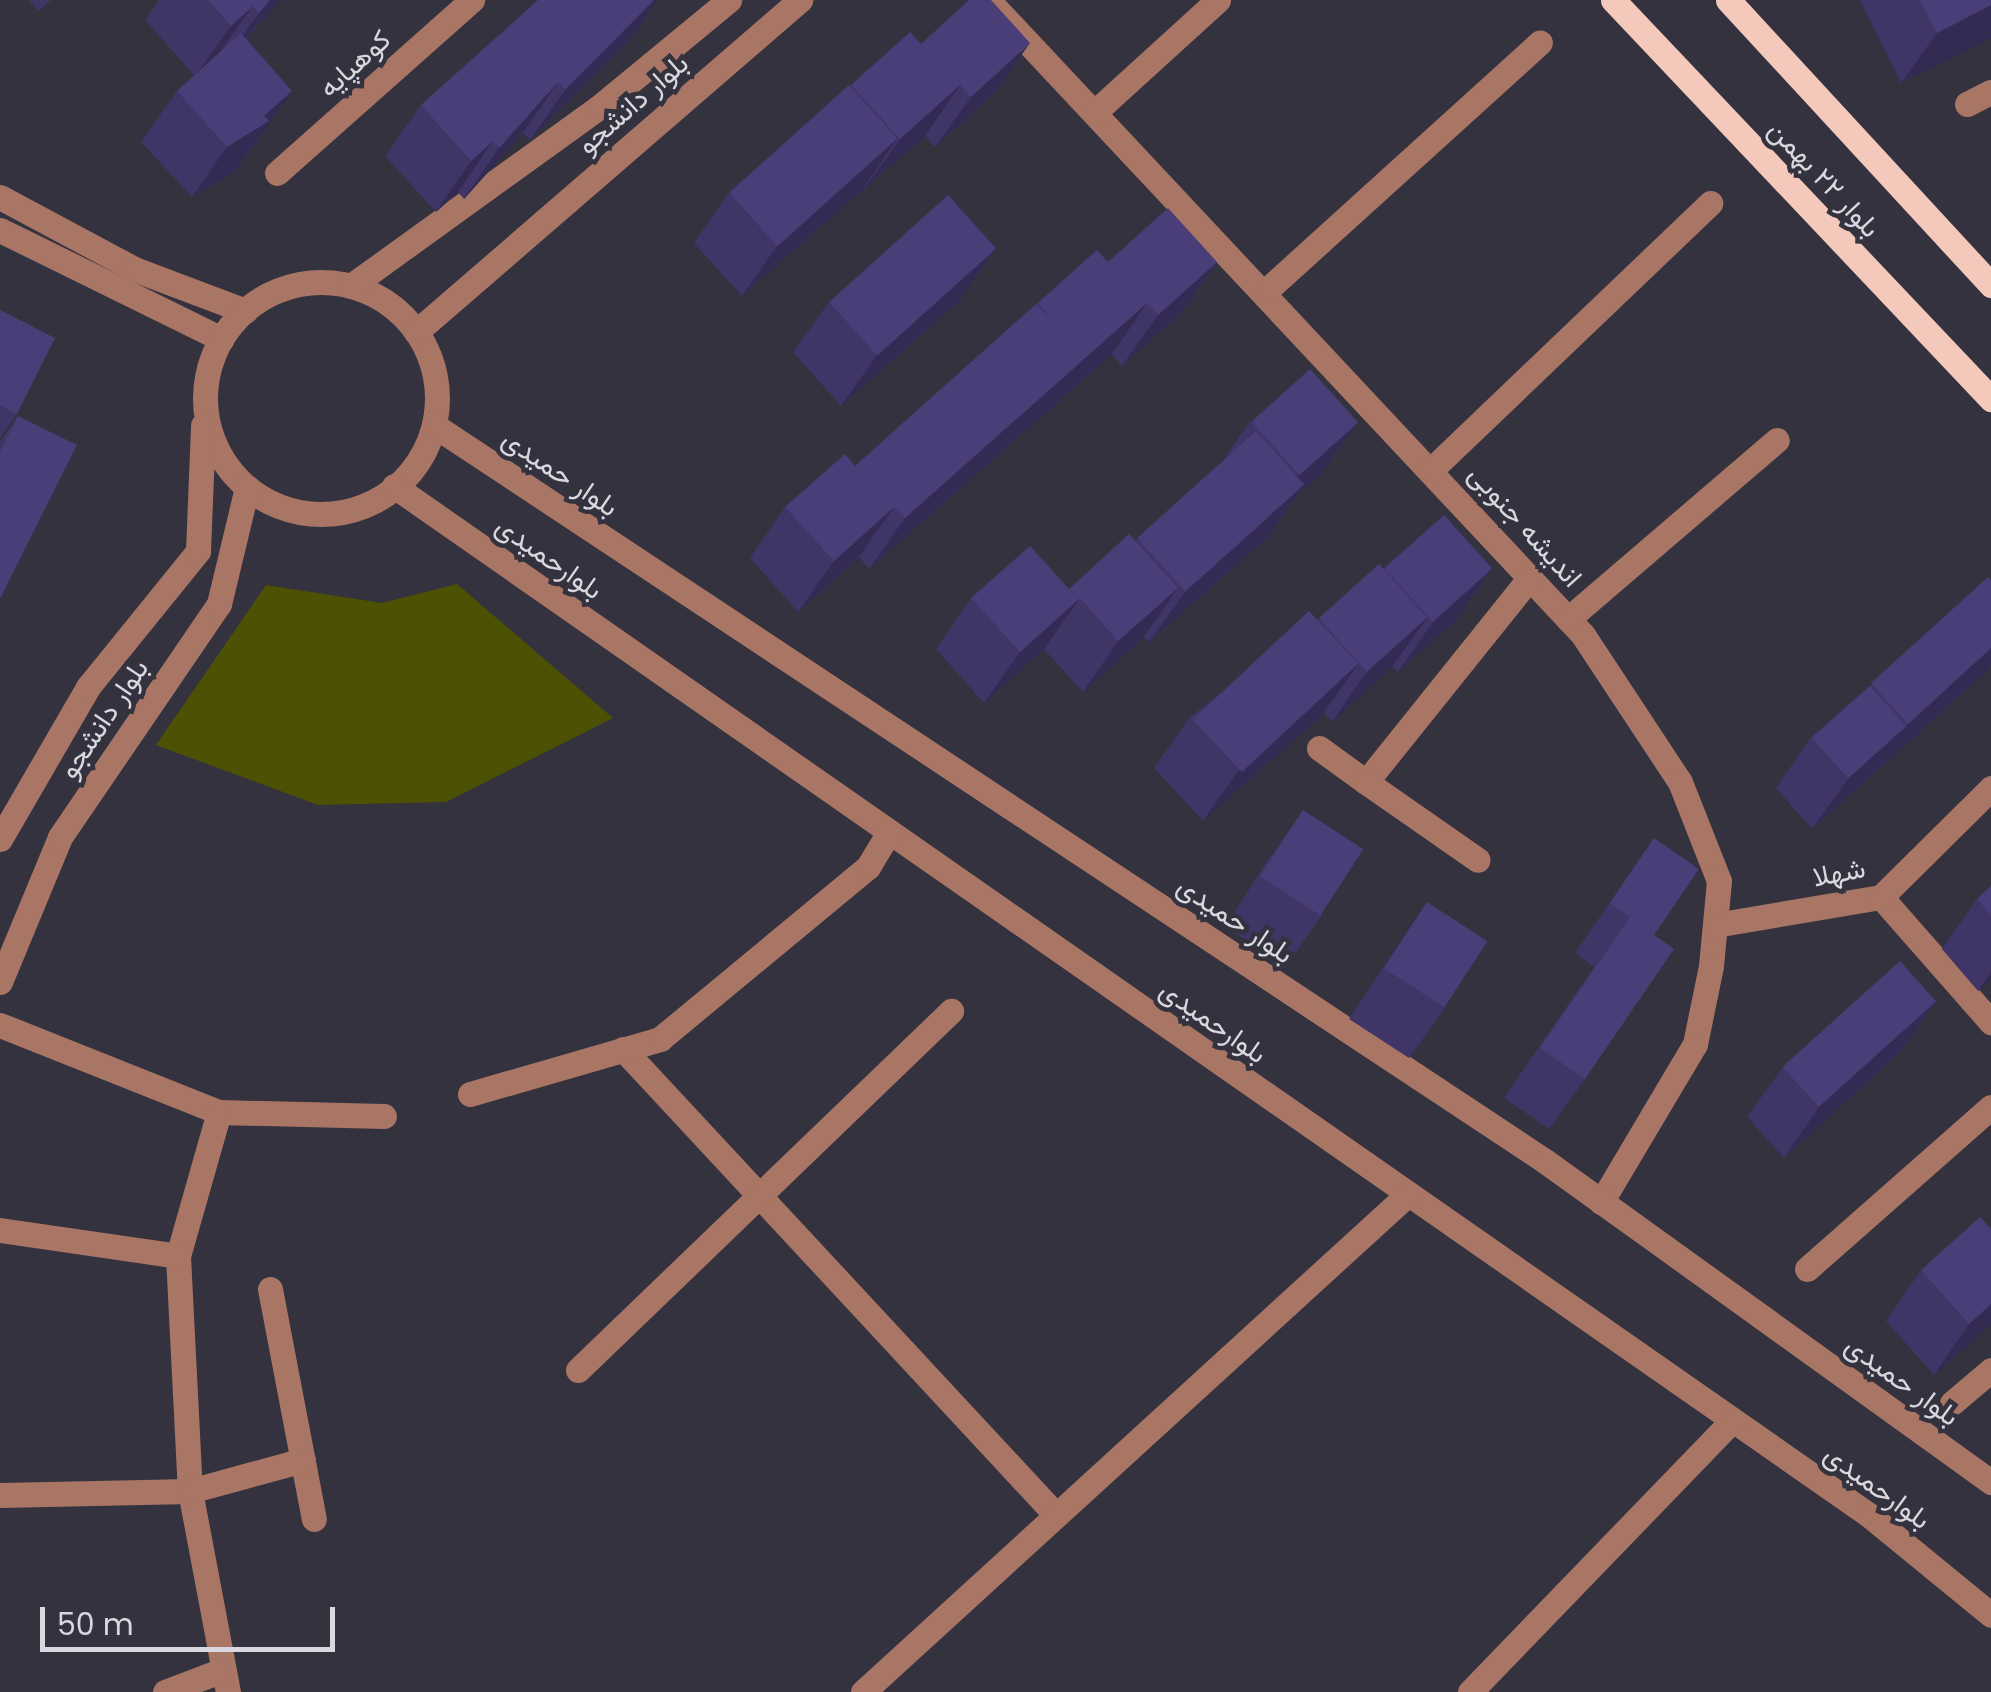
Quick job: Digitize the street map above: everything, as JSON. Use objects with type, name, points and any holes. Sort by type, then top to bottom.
[{"type":"main road","name":"بلوار ۲۲ بهمن","points":[[1613,0],[1991,399]]},
{"type":"main road","name":"بلوار ۲۲ بهمن","points":[[1731,1],[1991,284]]},
{"type":"street","name":"کوهپایه","points":[[277,173],[472,0]]},
{"type":"street","name":"بلوار دانشجو","points":[[416,332],[800,0]]},
{"type":"street","name":"اندیشه جنوبی","points":[[988,0],[1268,289],[1568,619],[1680,782],[1719,880],[1695,1044],[1601,1202]]},
{"type":"street","points":[[1096,111],[1218,0]]},
{"type":"street","name":"بلوار دانشجو","points":[[351,286],[722,2]]},
{"type":"street","points":[[1268,289],[1540,42]]},
{"type":"street","points":[[1967,104],[1991,92]]},
{"type":"street","points":[[0,197],[134,269],[245,312]]},
{"type":"street","points":[[1432,469],[1710,203]]},
{"type":"street","points":[[0,230],[222,339]]},
{"type":"street","points":[[295,284],[351,286],[372,292],[416,332],[438,386],[434,426],[394,486],[338,513],[299,512],[247,487],[212,439],[204,400],[222,339],[245,312],[295,284]]},
{"type":"street","name":"بلوار دانشجو","points":[[3,823],[88,687],[198,551],[204,400]]},
{"type":"street","name":"بلوار حمیدی","points":[[434,426],[1601,1202],[1991,1482]]},
{"type":"street","points":[[1568,619],[1777,440]]},
{"type":"street","name":"بلوارحمیدی","points":[[394,486],[1869,1514],[1991,1615]]},
{"type":"street","name":"بلوار دانشجو","points":[[0,982],[60,837],[219,604],[247,487]]},
{"type":"street","points":[[1366,782],[1530,577]]},
{"type":"street","points":[[1319,748],[1478,860]]},
{"type":"street","name":"شهلا","points":[[1715,925],[1881,898],[1991,788]]},
{"type":"street","points":[[470,1094],[660,1039],[782,944],[868,867],[890,832]]},
{"type":"street","points":[[1881,898],[1991,1022]]},
{"type":"street","points":[[578,1370],[950,1012]]},
{"type":"street","points":[[0,1025],[218,1112],[384,1116]]},
{"type":"street","points":[[623,1050],[1056,1515]]},
{"type":"street","points":[[1807,1269],[1991,1107]]},
{"type":"street","points":[[165,1692],[224,1681],[190,1492],[178,1256],[218,1112]]},
{"type":"street","points":[[863,1692],[1408,1194]]},
{"type":"street","points":[[0,1230],[178,1256]]},
{"type":"street","points":[[270,1289],[314,1519]]},
{"type":"street","points":[[1952,1403],[1991,1370]]},
{"type":"street","points":[[1470,1692],[1732,1422]]},
{"type":"street","points":[[0,1495],[190,1492],[303,1460]]},
{"type":"shaded area","points":[[457,584],[613,718],[446,802],[318,805],[156,745],[266,585],[382,603]]},
{"type":"building","points":[[208,0],[270,0],[259,13],[253,6],[231,26]]},
{"type":"building","points":[[538,0],[654,0],[565,90],[558,82],[499,148],[493,141],[471,161],[421,105]]},
{"type":"building","points":[[969,0],[991,0],[1030,43],[971,97],[960,85],[900,139],[851,85],[910,32],[921,44]]},
{"type":"building","points":[[1920,0],[1991,0],[1991,5],[1937,33]]},
{"type":"building","points":[[241,33],[292,91],[264,116],[269,121],[227,147],[177,91]]},
{"type":"building","points":[[849,85],[897,139],[778,246],[729,193]]},
{"type":"building","points":[[948,195],[996,249],[877,356],[829,302]]},
{"type":"building","points":[[1168,208],[1217,262],[1158,315],[1147,303],[905,518],[894,507],[834,561],[785,507],[845,454],[855,466],[1036,304],[1053,322],[1038,303],[1097,250],[1108,262]]},
{"type":"building","points":[[0,310],[55,338],[17,414],[0,405]]},
{"type":"building","points":[[1310,369],[1358,423],[1299,475],[1251,422]]},
{"type":"building","points":[[18,416],[77,445],[0,599],[0,452]]},
{"type":"building","points":[[1256,431],[1304,485],[1185,592],[1137,538]]},
{"type":"building","points":[[1444,515],[1492,569],[1433,622],[1385,569]]},
{"type":"building","points":[[1129,534],[1178,588],[1118,641],[1080,598],[1020,652],[971,598],[1030,546],[1069,589]]},
{"type":"building","points":[[1379,564],[1427,618],[1367,672],[1319,618]]},
{"type":"building","points":[[1988,577],[1991,648],[1908,724],[1871,683]]},
{"type":"building","points":[[1309,611],[1358,664],[1242,772],[1193,719]]},
{"type":"building","points":[[1870,686],[1906,726],[1848,778],[1812,738]]},
{"type":"building","points":[[1303,810],[1363,849],[1320,915],[1260,876]]},
{"type":"building","points":[[1654,838],[1699,869],[1654,935],[1674,949],[1585,1079],[1540,1048],[1630,917],[1610,903]]},
{"type":"building","points":[[1991,886],[1991,915],[1977,899]]},
{"type":"building","points":[[1427,902],[1487,941],[1444,1007],[1384,968]]},
{"type":"building","points":[[1900,961],[1936,1001],[1819,1107],[1783,1067]]},
{"type":"building","points":[[1980,1217],[1991,1229],[1991,1304],[1969,1324],[1921,1270]]}]
